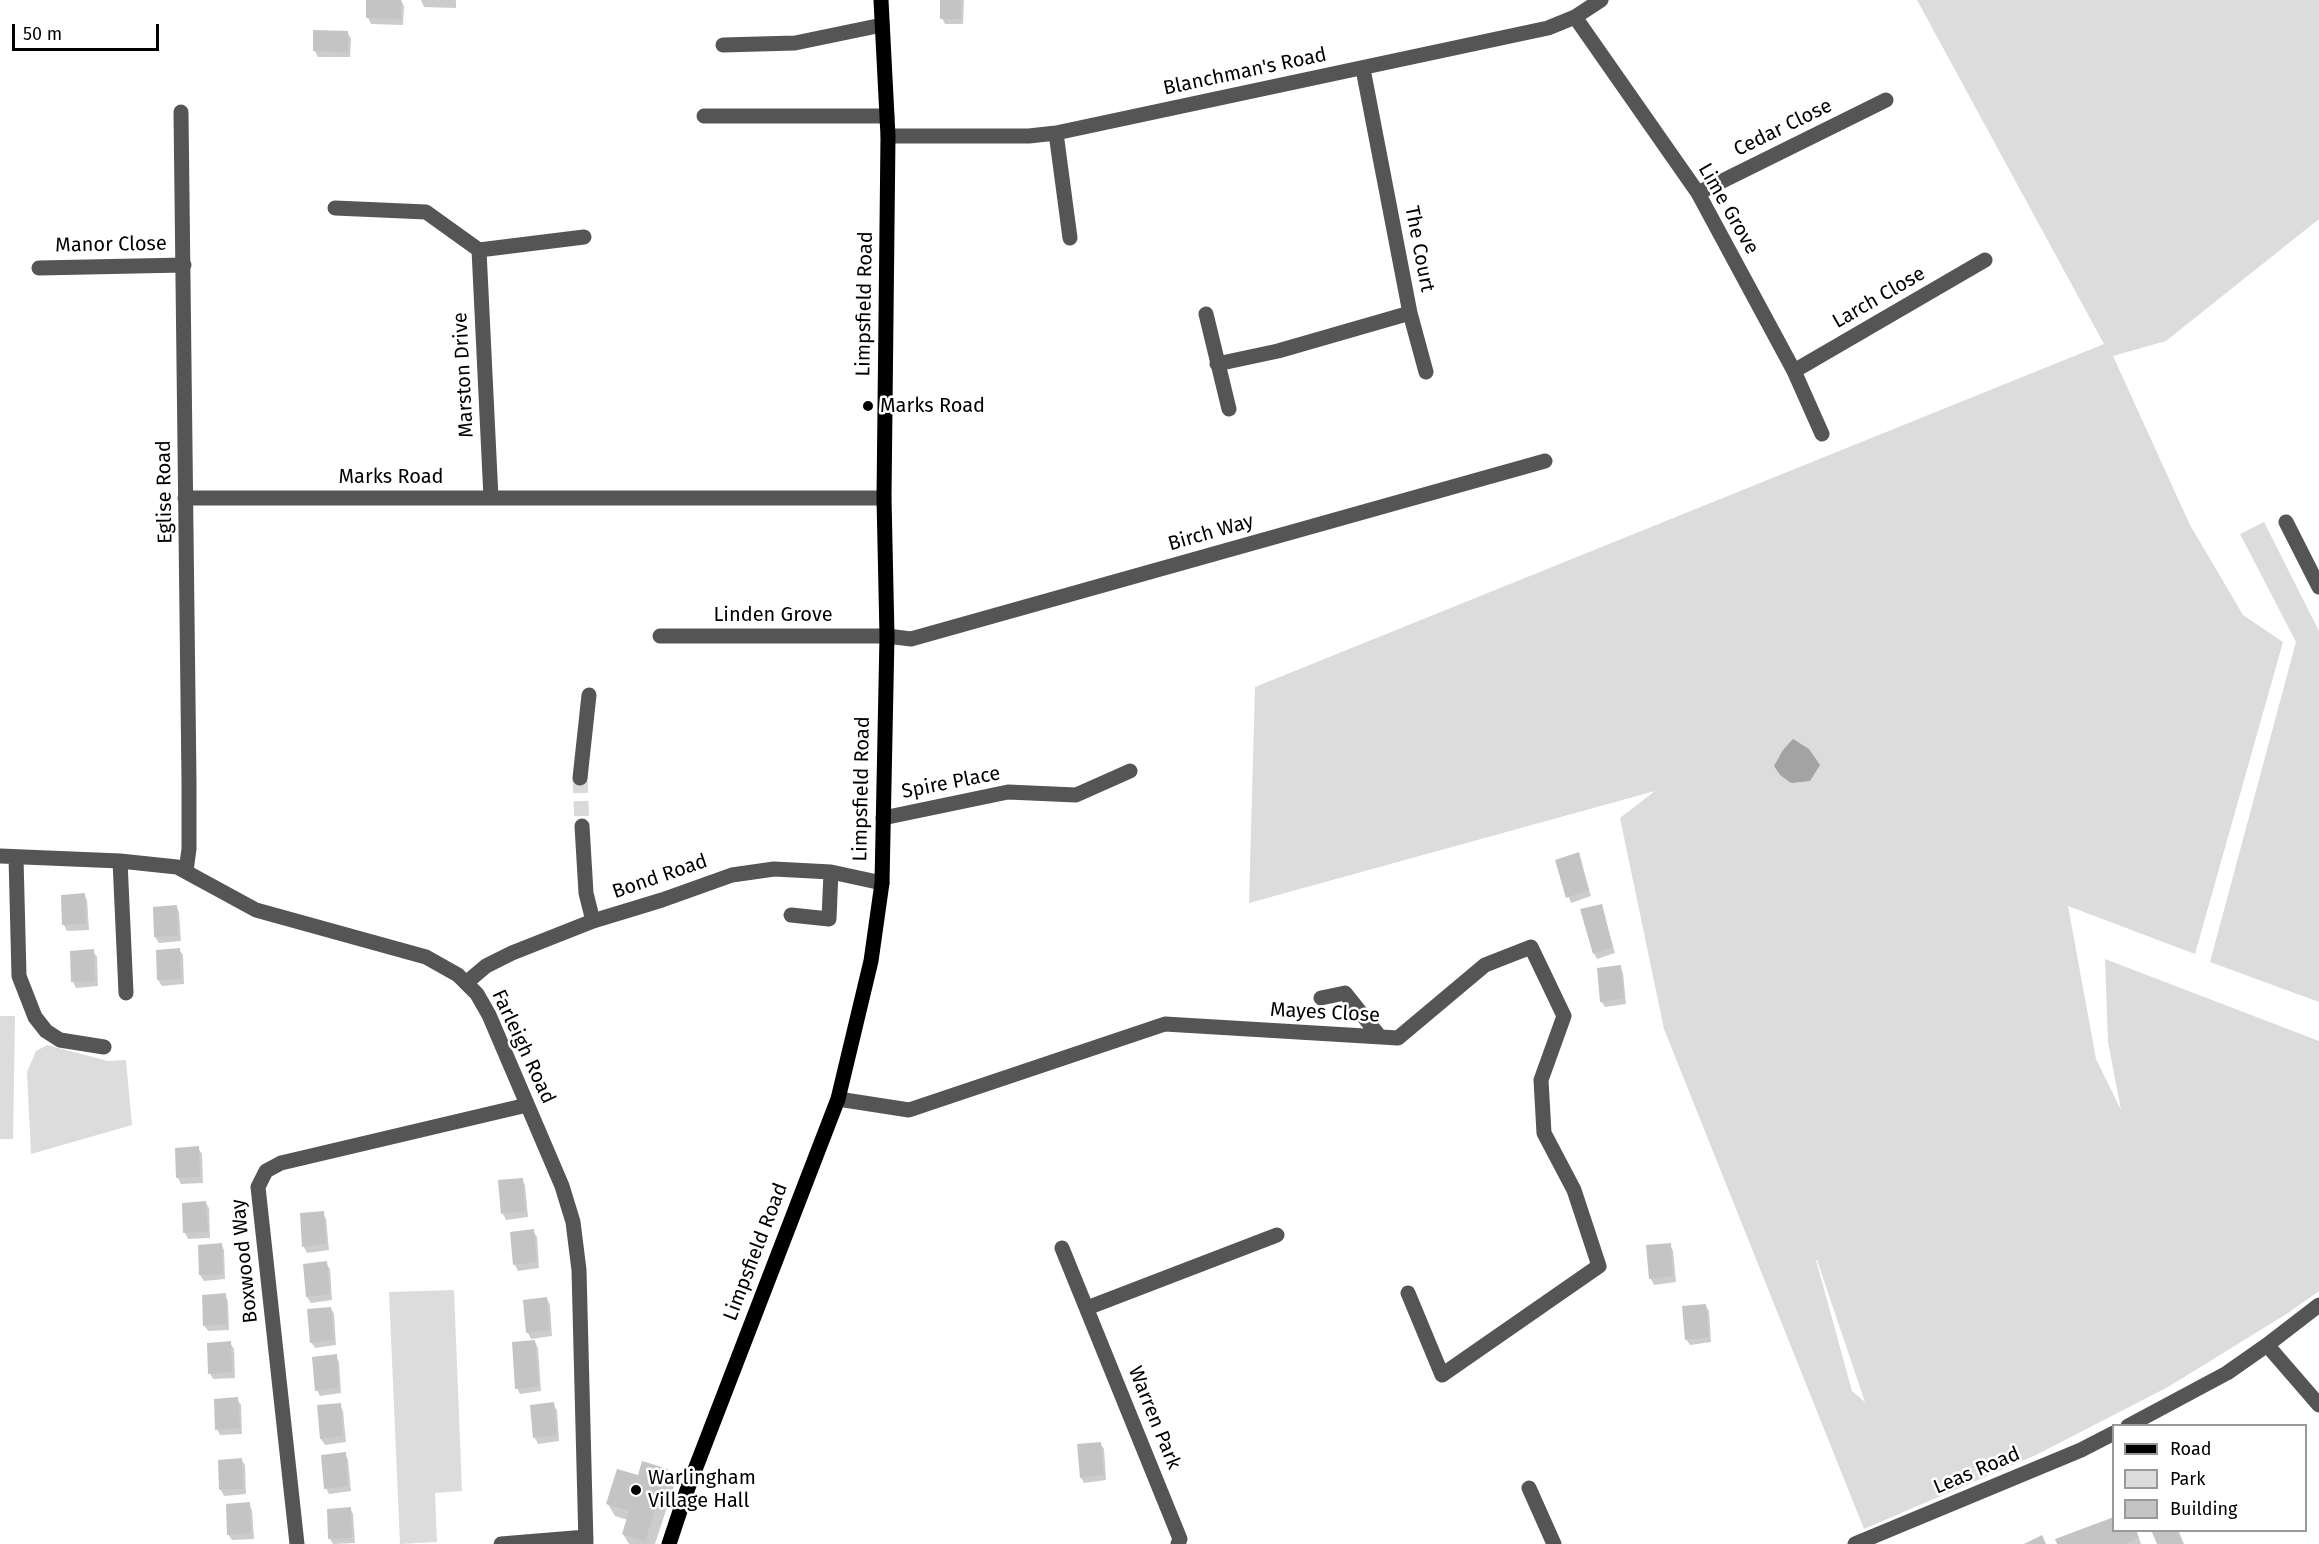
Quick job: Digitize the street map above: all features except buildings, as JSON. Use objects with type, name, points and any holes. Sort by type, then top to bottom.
[{"type":"main road","name":"Limpsfield Road","points":[[669,1544],[686,1493],[838,1099],[871,961],[882,883],[887,636],[884,498],[888,136],[881,0]]},
{"type":"street","name":"Blanchman's Road","points":[[888,136],[1029,136],[1056,133],[1548,28],[1575,17],[1600,0]]},
{"type":"street","name":"Lime Grove","points":[[1575,17],[1698,193],[1794,371],[1822,434]]},
{"type":"street","points":[[723,45],[795,43],[882,26]]},
{"type":"street","name":"The Court","points":[[1217,364],[1278,351],[1410,313],[1363,69]]},
{"type":"street","name":"Cedar Close","points":[[1698,193],[1886,100]]},
{"type":"street","name":"Eglise Road","points":[[182,112],[189,815],[189,849],[186,871]]},
{"type":"street","points":[[705,116],[887,116]]},
{"type":"street","points":[[1056,133],[1070,238]]},
{"type":"street","points":[[335,208],[426,212],[479,250],[584,237]]},
{"type":"street","name":"Marston Drive","points":[[479,250],[490,498]]},
{"type":"street","name":"Larch Close","points":[[1794,371],[1985,260]]},
{"type":"street","name":"Manor Close","points":[[39,268],[184,265]]},
{"type":"street","points":[[1410,313],[1426,372]]},
{"type":"street","points":[[1206,314],[1228,409]]},
{"type":"street","name":"Birch Way","points":[[887,636],[911,639],[1545,461]]},
{"type":"street","name":"Marks Road","points":[[185,498],[884,498]]},
{"type":"street","points":[[2286,522],[2319,587]]},
{"type":"street","name":"Linden Grove","points":[[660,636],[887,636]]},
{"type":"street","points":[[580,778],[589,695]]},
{"type":"street","name":"Spire Place","points":[[883,818],[1008,792],[1076,795],[1130,771]]},
{"type":"street","points":[[582,826],[586,893],[593,921]]},
{"type":"street","name":"Farleigh Road","points":[[0,856],[167,865],[186,871],[256,910],[426,957],[449,968],[484,1004],[568,1204],[578,1254],[586,1540]]},
{"type":"street","points":[[16,857],[19,976],[35,1017],[46,1031],[60,1040],[104,1047]]},
{"type":"street","points":[[120,861],[126,993]]},
{"type":"street","name":"Bond Road","points":[[466,983],[476,973],[498,959],[593,921],[732,875],[774,869],[831,872],[882,883]]},
{"type":"street","points":[[791,915],[829,919],[831,872]]},
{"type":"street","name":"Mayes Close","points":[[838,1099],[909,1110],[1165,1024],[1398,1038],[1485,965],[1531,947],[1564,1016],[1541,1080],[1544,1133],[1574,1190],[1599,1266],[1442,1376],[1408,1293]]},
{"type":"street","points":[[1321,998],[1345,993],[1380,1037]]},
{"type":"street","name":"Boxwood Way","points":[[297,1544],[258,1187],[266,1171],[281,1163],[527,1105]]},
{"type":"street","points":[[1088,1308],[1277,1235]]},
{"type":"street","name":"Warren Park","points":[[1062,1248],[1180,1539],[1178,1544]]},
{"type":"street","points":[[2130,1424],[2227,1373],[2319,1305]]},
{"type":"street","points":[[2267,1345],[2319,1405]]},
{"type":"street","name":"Leas Road","points":[[1856,1544],[2081,1450],[2112,1434]]},
{"type":"street","points":[[1529,1488],[1554,1544]]},
{"type":"street","points":[[501,1544],[586,1540]]},
{"type":"green space","points":[[1917,0],[2319,0],[2319,219],[2166,341],[2113,356],[2190,525],[2243,615],[2283,642],[2195,954],[2068,906],[2096,1059],[2121,1110],[2108,1042],[2105,959],[2319,1041],[2319,1291],[2288,1313],[2168,1387],[2036,1455],[1864,1529],[1664,1029],[1620,818],[1655,791],[1249,903],[1255,687],[2104,344]],"holes":[[[1817,1260],[1865,1402],[1852,1391]]]},
{"type":"green space","points":[[2264,522],[2319,631],[2319,1002],[2210,962],[2296,642],[2240,534]]},
{"type":"green space","points":[[0,1016],[15,1016],[13,1139],[0,1139]]},
{"type":"green space","points":[[47,1045],[108,1061],[126,1060],[132,1125],[31,1154],[27,1072],[36,1051]]},
{"type":"green space","points":[[454,1290],[462,1491],[435,1493],[437,1542],[400,1544],[389,1292]]},
{"type":"shaded area","points":[[1793,739],[1809,749],[1820,765],[1810,781],[1791,783],[1780,775],[1774,766],[1783,750]]},
{"type":"tunnel","points":[[580,778],[582,826]]},
{"type":"place","name":"Marks Road","points":[[868,406]]},
{"type":"place","name":"Warlingham Village Hall","points":[[636,1490]]}]
